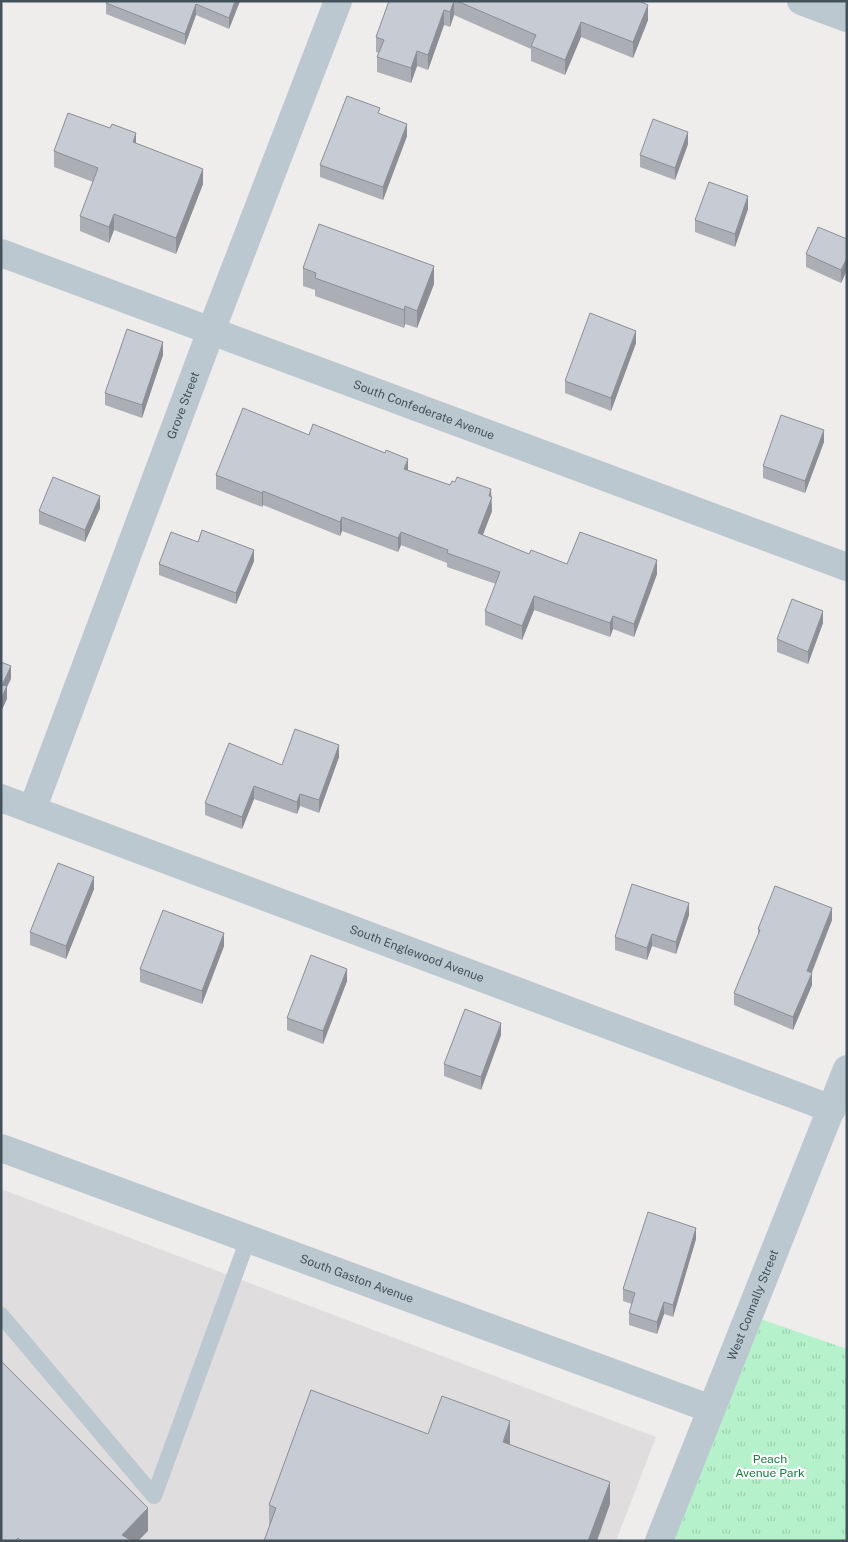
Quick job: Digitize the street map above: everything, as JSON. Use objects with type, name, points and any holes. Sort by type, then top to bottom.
[{"type":"street","name":"Grove Street","points":[[32,810],[211,331],[338,1]]},
{"type":"street","points":[[800,1],[847,18]]},
{"type":"street","name":"South Confederate Avenue","points":[[1,253],[847,567]]},
{"type":"street","name":"South Englewood Avenue","points":[[1,798],[832,1109]]},
{"type":"street","name":"West Connally Street","points":[[660,1541],[847,1069]]},
{"type":"street","name":"South Gaston Avenue","points":[[1,1148],[711,1409]]},
{"type":"lane","points":[[1,1315],[154,1496],[248,1239]]},
{"type":"shaded area","points":[[1,1189],[656,1437],[616,1541],[1,1541]]},
{"type":"green space","name":"Peach Avenue Park","points":[[749,1315],[847,1349],[847,1541],[660,1541]]},
{"type":"building","points":[[107,1],[235,1],[229,18],[196,4],[185,34],[106,3]]},
{"type":"building","points":[[389,1],[454,1],[450,12],[444,10],[428,55],[417,51],[411,68],[377,57],[384,40],[376,37]]},
{"type":"building","points":[[457,1],[639,1],[648,5],[633,42],[581,22],[565,60],[531,46],[536,35]]},
{"type":"building","points":[[347,96],[380,108],[378,113],[407,124],[383,187],[320,165]]},
{"type":"building","points":[[68,113],[110,128],[112,124],[136,133],[133,142],[203,169],[176,238],[114,214],[109,227],[80,216],[98,168],[54,151]]},
{"type":"building","points":[[653,119],[688,132],[675,168],[640,155]]},
{"type":"building","points":[[709,182],[748,196],[735,234],[695,220]]},
{"type":"building","points":[[319,224],[434,266],[417,311],[405,306],[404,310],[315,278],[316,273],[303,268]]},
{"type":"building","points":[[818,227],[847,239],[847,258],[841,270],[806,254]]},
{"type":"building","points":[[590,313],[636,331],[611,398],[565,381]]},
{"type":"building","points":[[127,329],[163,342],[142,405],[105,393]]},
{"type":"building","points":[[243,408],[309,435],[313,424],[385,453],[386,450],[408,459],[404,469],[450,485],[452,481],[455,482],[457,477],[491,489],[489,496],[492,497],[478,533],[529,554],[531,550],[567,564],[580,532],[657,560],[634,624],[613,616],[610,623],[534,596],[522,626],[485,611],[500,572],[447,553],[448,550],[401,532],[398,538],[342,517],[340,522],[263,491],[262,493],[216,475]]},
{"type":"building","points":[[781,415],[824,430],[805,481],[763,466]]},
{"type":"building","points":[[53,477],[100,496],[85,530],[39,511]]},
{"type":"building","points":[[202,530],[254,550],[236,593],[159,564],[171,532],[198,542]]},
{"type":"building","points":[[792,599],[823,611],[808,652],[777,639]]},
{"type":"building","points":[[1,662],[11,666],[2,685],[7,686],[1,699]]},
{"type":"building","points":[[295,729],[339,745],[319,800],[300,794],[297,802],[254,786],[242,817],[205,803],[229,743],[282,765]]},
{"type":"building","points":[[58,863],[94,877],[66,946],[30,932]]},
{"type":"building","points":[[632,884],[689,903],[676,942],[652,934],[647,948],[615,937]]},
{"type":"building","points":[[775,886],[832,908],[807,971],[812,973],[793,1017],[734,993],[760,930],[758,929]]},
{"type":"building","points":[[163,910],[224,933],[202,991],[140,969]]},
{"type":"building","points":[[311,955],[347,969],[323,1031],[287,1018]]},
{"type":"building","points":[[465,1009],[501,1023],[481,1077],[444,1064]]},
{"type":"building","points":[[648,1212],[696,1228],[673,1305],[664,1302],[657,1322],[629,1313],[635,1293],[623,1289]]},
{"type":"building","points":[[1,1361],[148,1508],[122,1535],[132,1541],[20,1541],[18,1538],[15,1541],[1,1541]]},
{"type":"building","points":[[311,1390],[428,1434],[442,1396],[510,1421],[503,1442],[610,1482],[588,1541],[264,1541],[276,1508],[269,1505]]}]
